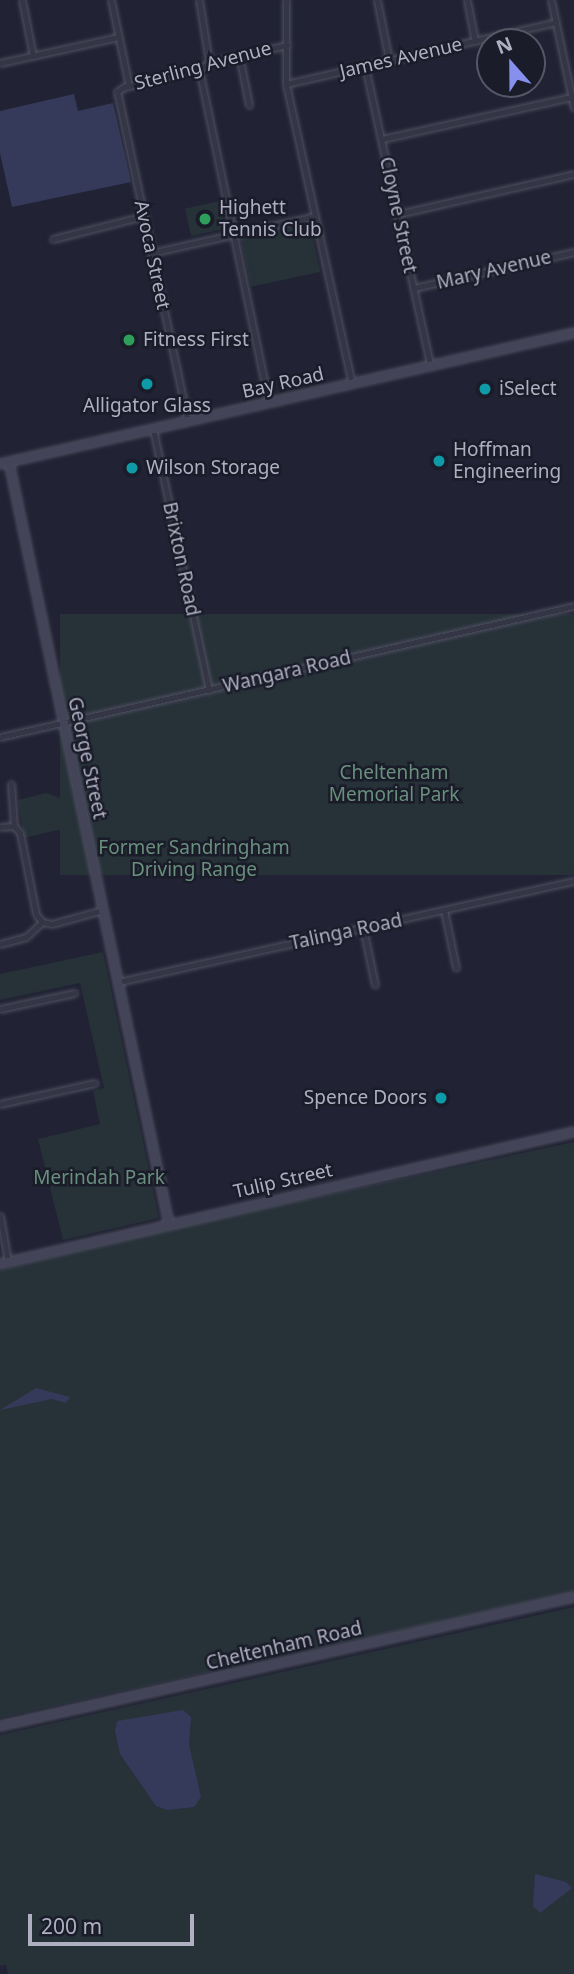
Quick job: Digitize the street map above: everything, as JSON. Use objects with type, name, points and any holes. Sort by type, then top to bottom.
[{"type":"street","points":[[22,0],[33,56]]},
{"type":"street","name":"Avoca Street","points":[[111,0],[124,68],[144,216],[188,422]]},
{"type":"street","points":[[199,0],[211,62]]},
{"type":"street","points":[[286,0],[286,84],[352,384]]},
{"type":"street","points":[[377,0],[389,60]]},
{"type":"street","points":[[467,0],[475,41]]},
{"type":"street","points":[[551,0],[574,108]]},
{"type":"street","name":"James Avenue","points":[[286,84],[556,22]]},
{"type":"street","points":[[0,63],[118,37]]},
{"type":"street","name":"Sterling Avenue","points":[[125,87],[197,70],[211,62],[287,44]]},
{"type":"street","points":[[239,55],[248,105]]},
{"type":"street","name":"Cloyne Street","points":[[365,66],[430,365]]},
{"type":"street","points":[[197,70],[270,402]]},
{"type":"street","points":[[382,139],[572,97]]},
{"type":"street","points":[[398,214],[574,174]]},
{"type":"street","points":[[54,239],[144,216]]},
{"type":"street","points":[[151,253],[315,216]]},
{"type":"street","name":"Mary Avenue","points":[[414,288],[574,252]]},
{"type":"street","name":"Bay Road","points":[[4,463],[574,333]]},
{"type":"street","name":"Brixton Road","points":[[153,429],[209,690]]},
{"type":"street","name":"George Street","points":[[4,463],[64,723],[169,1224]]},
{"type":"street","name":"Wangara Road","points":[[0,737],[574,606]]},
{"type":"street","points":[[11,783],[14,826],[20,833],[36,914],[42,922],[52,924],[103,910]]},
{"type":"street","points":[[0,827],[14,826]]},
{"type":"street","name":"Talinga Road","points":[[118,982],[574,881]]},
{"type":"street","points":[[444,910],[456,968]]},
{"type":"street","points":[[0,944],[26,937],[42,922]]},
{"type":"street","points":[[363,928],[375,985]]},
{"type":"street","points":[[0,1009],[74,993]]},
{"type":"street","points":[[0,1104],[95,1083]]},
{"type":"street","name":"Tulip Street","points":[[6,1262],[574,1132]]},
{"type":"street","points":[[0,1216],[6,1262]]},
{"type":"street","name":"Cheltenham Road","points":[[0,1726],[574,1597]]},
{"type":"green space","name":"Highett Tennis Club","points":[[219,201],[225,228],[191,236],[185,209]]},
{"type":"green space","points":[[310,224],[320,272],[251,287],[241,239]]},
{"type":"green space","points":[[60,614],[574,614],[574,875],[60,875]]},
{"type":"green space","points":[[46,793],[70,801],[75,826],[24,838],[18,800]]},
{"type":"green space","name":"Merindah Park","points":[[103,952],[159,1218],[63,1240],[38,1139],[100,1124],[93,1091],[104,1088],[80,983],[0,1000],[0,974]]},
{"type":"green space","points":[[574,1142],[574,1592],[0,1718],[0,1270],[171,1228]]},
{"type":"green space","points":[[574,1607],[574,1974],[8,1974],[6,1965],[0,1966],[0,1735]]},
{"type":"water","points":[[74,94],[78,111],[113,103],[131,182],[12,207],[0,153],[0,111]]},
{"type":"water","points":[[36,1388],[70,1397],[66,1403],[52,1399],[0,1410]]},
{"type":"water","points":[[183,1710],[191,1717],[189,1744],[201,1797],[194,1807],[167,1810],[156,1806],[120,1754],[115,1731],[117,1721]]},
{"type":"water","points":[[535,1874],[566,1882],[572,1888],[540,1913],[533,1906]]},
{"type":"place","name":"Highett Tennis Club","points":[[205,219]]},
{"type":"place","name":"Fitness First","points":[[129,340]]},
{"type":"place","name":"Alligator Glass","points":[[147,384]]},
{"type":"place","name":"iSelect","points":[[485,389]]},
{"type":"place","name":"Hoffman Engineering","points":[[439,461]]},
{"type":"place","name":"Wilson Storage","points":[[132,468]]},
{"type":"place","name":"Spence Doors","points":[[441,1098]]},
{"type":"park label","name":"Cheltenham Memorial Park","points":[[394,784]]},
{"type":"park label","name":"Former Sandringham Driving Range","points":[[194,859]]}]
